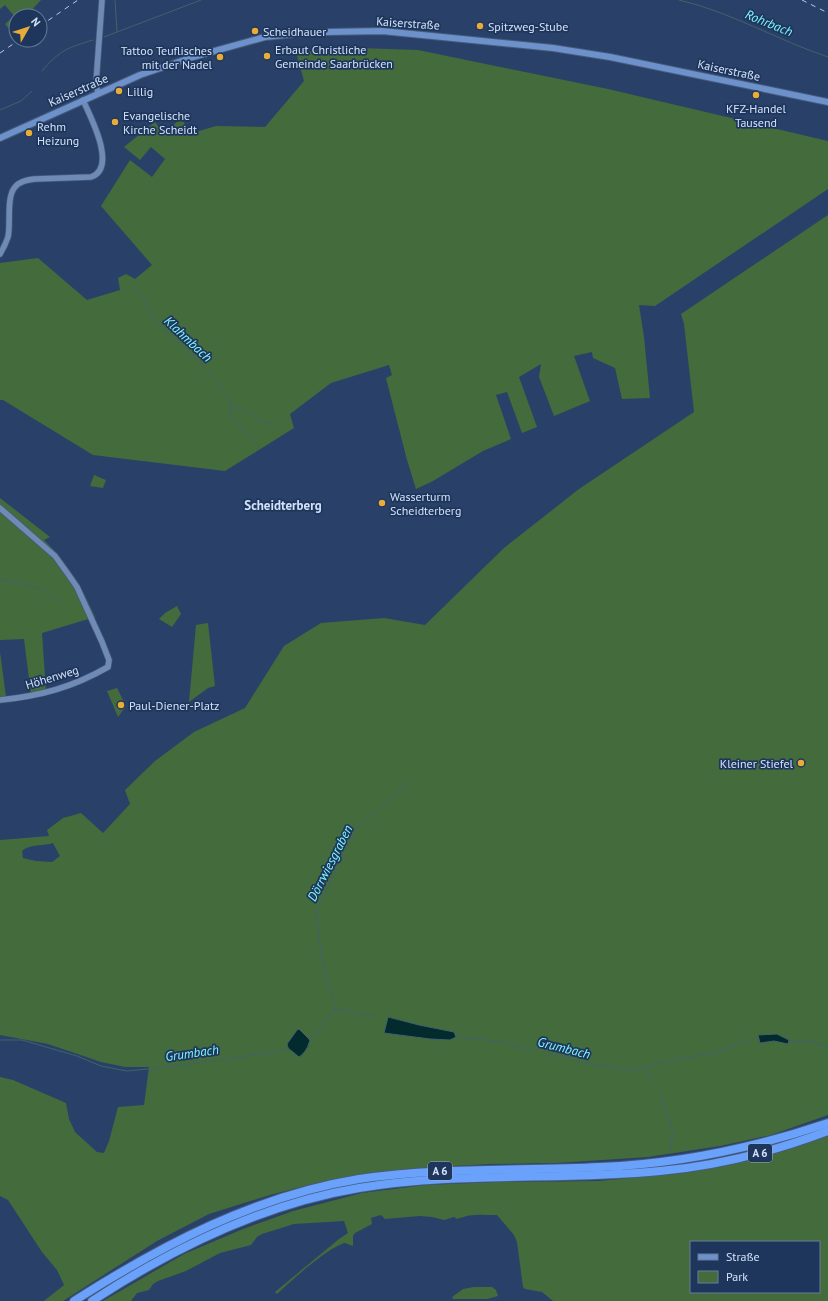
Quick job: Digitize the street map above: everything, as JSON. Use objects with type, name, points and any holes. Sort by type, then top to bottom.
[{"type":"highway","name":"A 6","points":[[74,1301],[139,1261],[208,1226],[268,1202],[317,1188],[364,1179],[421,1172],[601,1167],[666,1162],[712,1155],[759,1144],[828,1123]]},
{"type":"highway","name":"A 6","points":[[92,1301],[144,1268],[211,1234],[271,1210],[336,1192],[422,1180],[600,1175],[661,1171],[740,1158],[828,1131]]},
{"type":"main road","name":"Kaiserstraße","points":[[0,138],[98,93],[161,67],[265,37],[327,32],[382,31],[560,49],[711,77],[828,102]]},
{"type":"street","points":[[98,93],[96,83],[102,0]]},
{"type":"street","points":[[0,254],[8,236],[10,203],[12,191],[16,186],[28,180],[35,179],[91,177],[99,170],[102,159],[102,147],[83,100]]},
{"type":"street","name":"Höhenweg","points":[[0,508],[55,556],[77,587],[109,660],[108,667],[79,682],[54,691],[30,697],[0,700]]},
{"type":"green space","points":[[0,0],[41,0],[34,8],[8,9],[5,5],[0,9]]},
{"type":"green space","points":[[8,21],[8,28],[5,24]]},
{"type":"green space","points":[[359,48],[418,50],[608,89],[828,141],[828,189],[655,306],[639,305],[644,337],[650,398],[622,399],[615,368],[593,358],[592,352],[574,356],[590,401],[554,416],[539,377],[541,364],[519,377],[537,427],[522,433],[507,392],[496,395],[511,439],[483,451],[433,481],[416,489],[386,378],[392,375],[389,365],[331,383],[290,414],[294,428],[225,471],[93,455],[3,400],[0,400],[0,263],[38,258],[87,300],[120,290],[118,278],[126,274],[135,279],[152,265],[101,206],[130,160],[152,177],[165,159],[151,147],[140,160],[124,147],[155,122],[163,133],[182,118],[189,134],[216,126],[265,127],[304,81],[296,52]]},
{"type":"green space","points":[[828,215],[828,1115],[771,1135],[720,1146],[648,1157],[557,1163],[489,1164],[421,1168],[380,1172],[313,1184],[270,1195],[209,1214],[157,1241],[63,1301],[44,1301],[64,1285],[57,1270],[42,1252],[8,1200],[0,1196],[0,1077],[13,1080],[66,1103],[69,1119],[75,1132],[97,1152],[104,1153],[109,1141],[118,1107],[144,1105],[149,1067],[125,1067],[101,1062],[48,1044],[0,1035],[0,840],[49,836],[47,830],[63,818],[81,813],[103,833],[130,804],[125,790],[155,761],[194,732],[245,708],[284,646],[321,623],[384,618],[425,625],[504,548],[579,489],[694,412],[684,324],[681,314]],"holes":[[[53,843],[60,856],[52,862],[23,858],[22,851],[25,849],[33,846]],[[389,1017],[419,1025],[450,1040],[384,1033]],[[299,1029],[309,1040],[309,1046],[300,1057],[288,1048],[287,1044]]]},
{"type":"green space","points":[[94,475],[106,480],[103,488],[90,486]]},
{"type":"green space","points":[[0,498],[50,537],[44,540],[67,566],[85,596],[95,617],[42,633],[46,691],[31,695],[24,639],[0,640]]},
{"type":"green space","points":[[177,606],[181,614],[172,627],[159,619],[165,613]]},
{"type":"green space","points":[[208,623],[215,686],[208,688],[189,702],[196,625]]},
{"type":"green space","points":[[0,652],[6,697],[0,698]]},
{"type":"green space","points":[[117,688],[126,706],[118,717],[107,691]]},
{"type":"green space","points":[[828,1135],[828,1301],[553,1301],[542,1292],[525,1289],[523,1287],[517,1242],[514,1235],[497,1215],[472,1215],[457,1219],[454,1217],[444,1220],[420,1216],[385,1219],[381,1215],[371,1218],[372,1224],[355,1233],[353,1236],[353,1246],[345,1243],[329,1251],[310,1265],[277,1294],[275,1292],[348,1233],[344,1221],[294,1224],[262,1234],[257,1237],[251,1245],[220,1253],[186,1271],[158,1281],[153,1284],[149,1290],[137,1293],[131,1301],[103,1301],[184,1254],[243,1229],[293,1211],[362,1193],[425,1185],[496,1182],[599,1181],[669,1174]]},
{"type":"green space","points":[[474,1287],[492,1287],[496,1290],[498,1296],[487,1299],[453,1299],[452,1297],[463,1289]]},
{"type":"shaded area","points":[[388,1017],[454,1032],[456,1037],[450,1040],[430,1039],[384,1033]]},
{"type":"shaded area","points":[[299,1029],[310,1040],[306,1050],[299,1057],[288,1048],[287,1044]]},
{"type":"shaded area","points":[[777,1034],[789,1040],[788,1044],[774,1041],[760,1043],[758,1035]]},
{"type":"waterway","points":[[115,0],[117,31]]},
{"type":"waterway","name":"Rohrbach","points":[[104,37],[201,0]]},
{"type":"waterway","name":"Rohrbach","points":[[679,0],[698,5],[736,19],[828,57]]},
{"type":"waterway","name":"Rohrbach","points":[[42,71],[59,54],[77,45],[93,40]]},
{"type":"waterway","name":"Rohrbach","points":[[0,110],[21,101],[32,91]]},
{"type":"waterway","name":"Klahmbach","points":[[134,286],[145,301],[158,325],[170,334],[208,370],[232,405],[251,414],[263,422],[274,424]]},
{"type":"waterway","name":"Klahmbach","points":[[232,405],[230,413],[231,418],[240,425],[257,446]]},
{"type":"waterway","points":[[0,579],[42,589],[61,603]]},
{"type":"waterway","name":"Dörrwiesgraben","points":[[333,1000],[321,954],[316,912],[356,828],[412,781]]},
{"type":"waterway","name":"Dörrwiesgraben","points":[[334,1003],[335,1009]]},
{"type":"waterway","name":"Dörrwiesgraben","points":[[309,1039],[316,1033],[335,1009],[375,1016]]},
{"type":"waterway","name":"Grumbach","points":[[456,1037],[504,1042],[523,1048],[543,1049],[554,1056],[567,1056],[576,1061],[634,1071],[654,1064],[717,1052],[754,1039]]},
{"type":"waterway","name":"Grumbach","points":[[0,1040],[22,1040],[77,1056],[101,1066],[127,1071],[176,1066],[274,1052],[288,1048]]},
{"type":"waterway","name":"Grumbach","points":[[789,1041],[808,1041],[828,1047]]},
{"type":"waterway","points":[[645,1067],[652,1080]]},
{"type":"waterway","points":[[659,1092],[673,1132],[670,1152]]},
{"type":"railway","points":[[48,21],[78,0]]},
{"type":"railway","points":[[802,0],[828,13]]},
{"type":"railway","points":[[0,53],[8,48]]},
{"type":"place","name":"Spitzweg-Stube","points":[[480,26]]},
{"type":"place","name":"Scheidhauer","points":[[255,31]]},
{"type":"place","name":"Erbaut Christliche Gemeinde Saarbrücken","points":[[267,56]]},
{"type":"place","name":"Tattoo Teuflisches mit der Nadel","points":[[220,57]]},
{"type":"place","name":"Lillig","points":[[119,91]]},
{"type":"place","name":"KFZ-Handel Tausend","points":[[756,95]]},
{"type":"place","name":"Evangelische Kirche Scheidt","points":[[115,122]]},
{"type":"place","name":"Rehm Heizung","points":[[29,133]]},
{"type":"place","name":"Wasserturm Scheidterberg","points":[[382,503]]},
{"type":"place","name":"Paul-Diener-Platz","points":[[121,705]]},
{"type":"place","name":"Kleiner Stiefel","points":[[801,763]]},
{"type":"district","name":"Scheidterberg","points":[[283,505]]}]
